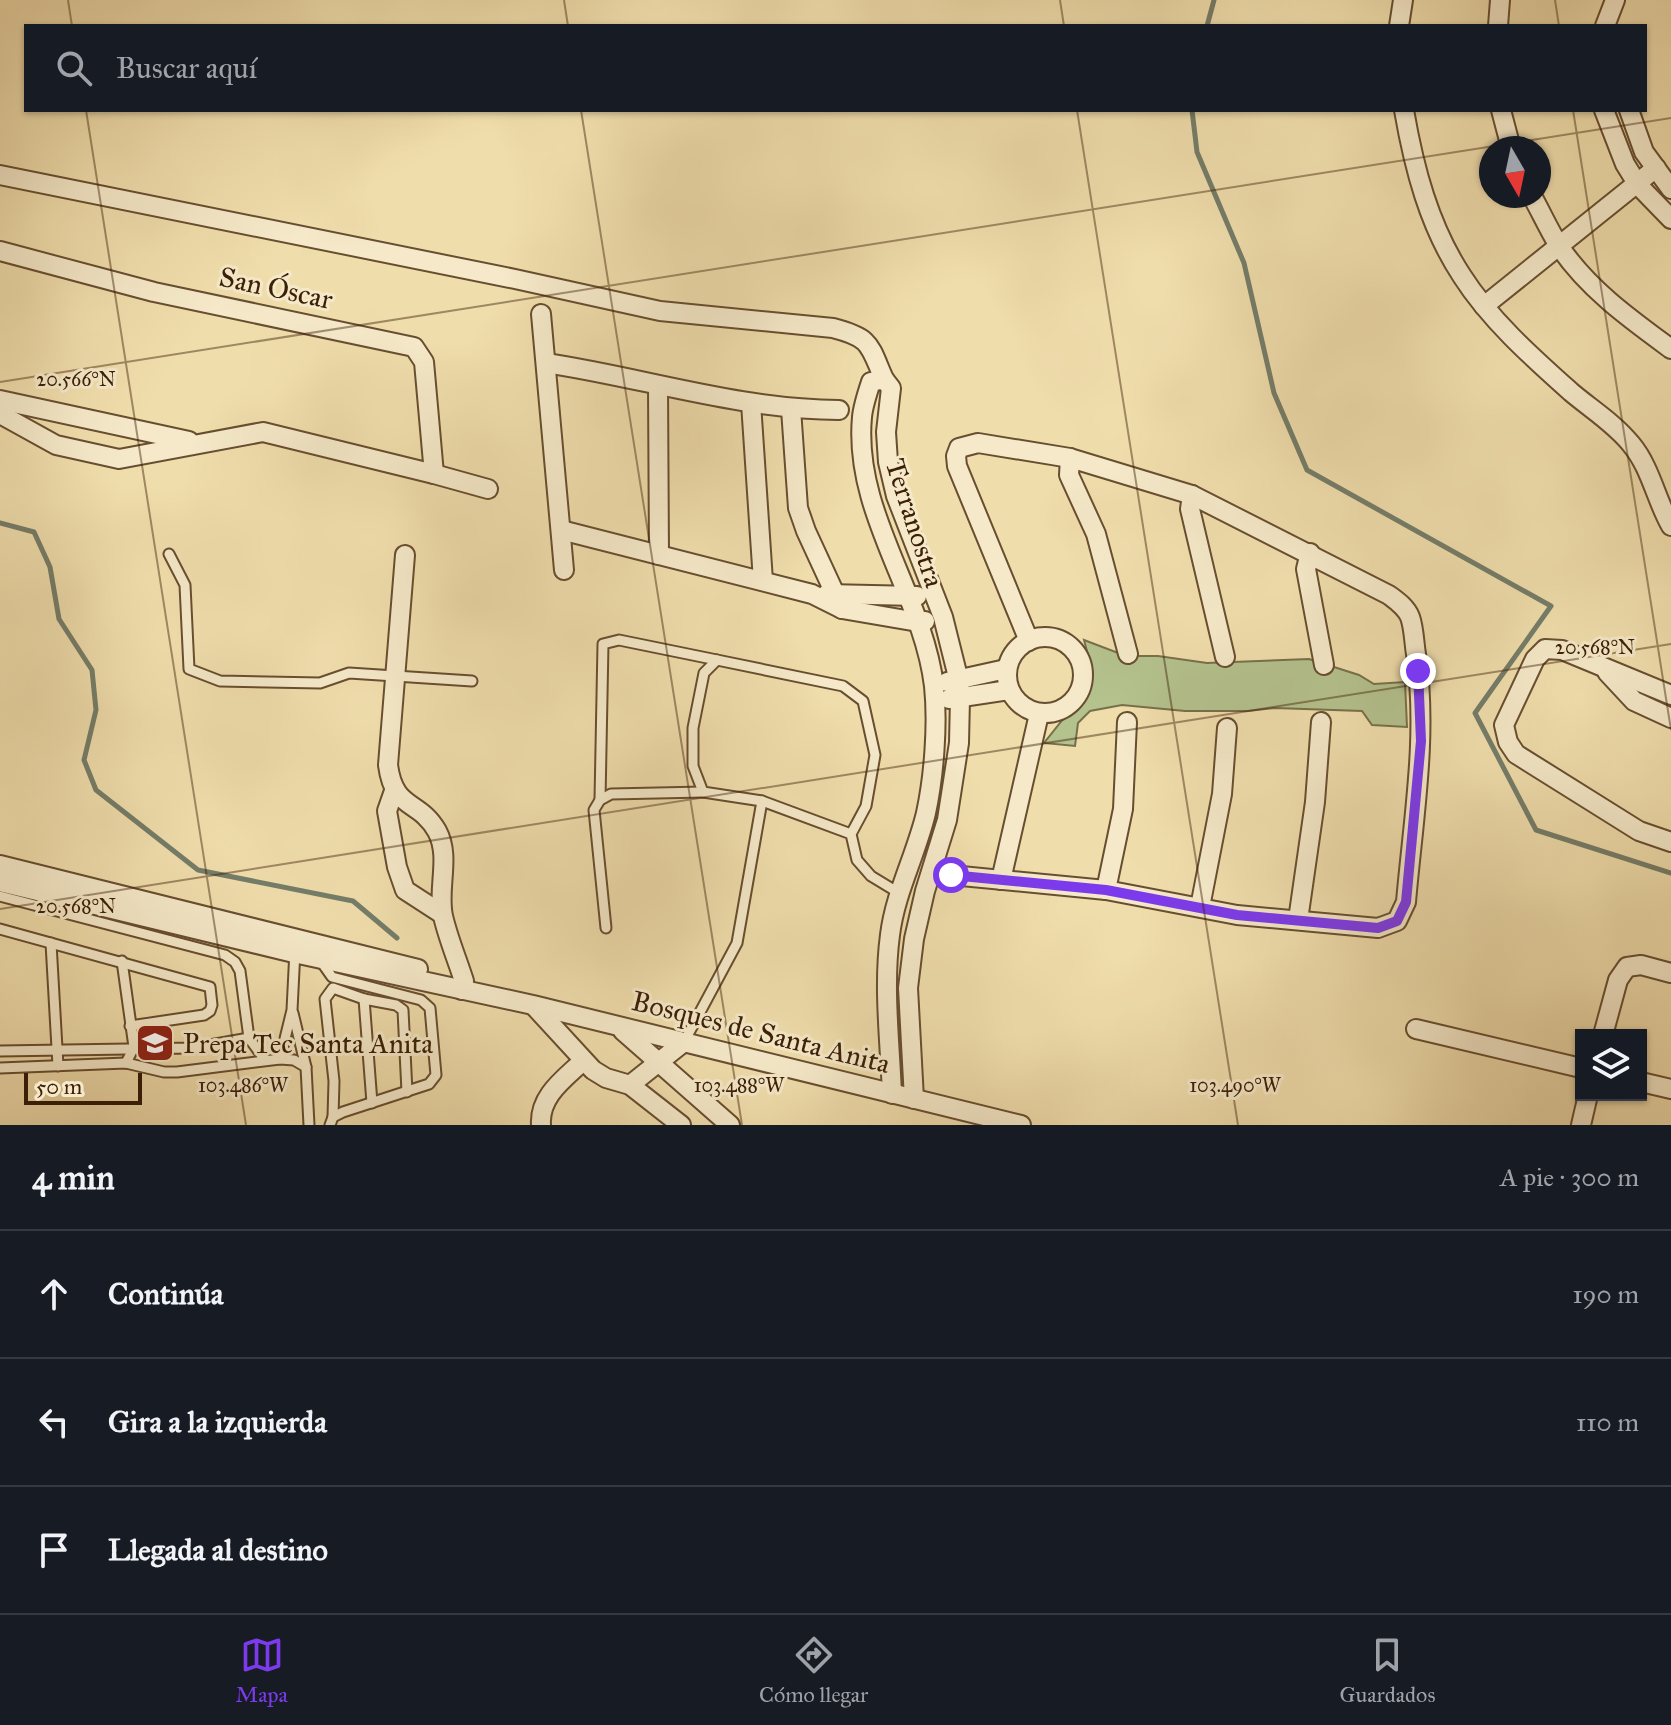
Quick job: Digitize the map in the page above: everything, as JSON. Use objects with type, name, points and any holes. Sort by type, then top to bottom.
[{"type":"street","points":[[1399,24],[1403,0]]},
{"type":"street","points":[[1498,24],[1500,0]]},
{"type":"street","points":[[1608,24],[1615,0]]},
{"type":"street","points":[[1404,112],[1412,157],[1429,213],[1461,275],[1484,306],[1571,392],[1632,445],[1644,464],[1671,526]]},
{"type":"street","points":[[1502,112],[1508,136]]},
{"type":"street","points":[[1605,112],[1625,164],[1638,185],[1671,219]]},
{"type":"street","points":[[1630,112],[1644,152],[1671,189]]},
{"type":"street","points":[[1484,306],[1656,168]]},
{"type":"street","points":[[0,175],[660,311],[833,328],[866,340],[884,379]]},
{"type":"street","points":[[1538,208],[1559,246],[1589,283],[1624,315],[1671,349]]},
{"type":"street","name":"San Óscar","points":[[0,251],[154,292],[414,347],[424,362],[434,474]]},
{"type":"street","points":[[541,314],[564,570]]},
{"type":"street","points":[[546,363],[751,403],[791,409],[839,410]]},
{"type":"street","name":"Terranostra","points":[[892,1094],[888,993],[890,937],[899,893],[926,813],[934,741],[934,692],[918,622],[884,539],[864,464],[862,414],[871,382],[884,379],[891,388],[886,432],[890,473],[906,523],[935,592],[960,690],[959,743],[947,820],[925,891],[909,975],[914,1099]]},
{"type":"street","points":[[658,387],[659,555]]},
{"type":"street","points":[[0,400],[195,443]]},
{"type":"street","points":[[751,403],[763,581]]},
{"type":"street","points":[[791,409],[798,508],[839,602]]},
{"type":"street","points":[[0,414],[56,445],[119,459],[263,432],[488,489]]},
{"type":"street","points":[[951,875],[1106,890],[1237,915],[1378,928],[1397,921],[1406,902],[1421,741],[1418,671],[1410,619],[1405,608],[1389,595],[1192,495],[1070,458],[978,443],[959,448],[957,466],[1029,641]]},
{"type":"street","points":[[1070,458],[1069,475],[1096,534],[1128,654]]},
{"type":"street","points":[[1192,495],[1190,509],[1225,657]]},
{"type":"street","points":[[561,530],[918,622],[943,617]]},
{"type":"street","points":[[1310,553],[1306,569],[1324,665]]},
{"type":"street","points":[[405,555],[388,765],[394,791],[403,802],[421,812],[437,831],[443,851],[442,914],[463,985]]},
{"type":"street","points":[[839,602],[935,592]]},
{"type":"street","points":[[1039,637],[1059,640],[1075,652],[1082,666],[1083,681],[1078,695],[1068,706],[1054,713],[1039,714],[1026,709],[1009,690],[1006,669],[1014,652],[1029,641],[1039,637]]},
{"type":"street","points":[[1671,695],[1562,650],[1545,649],[1535,659],[1504,725],[1508,742],[1516,754],[1639,831],[1671,842]]},
{"type":"street","points":[[1603,667],[1634,701],[1671,718]]},
{"type":"street","points":[[960,690],[1006,669]]},
{"type":"street","points":[[934,692],[1009,690]]},
{"type":"street","points":[[1001,880],[1039,714]]},
{"type":"street","points":[[1106,890],[1123,809],[1127,722]]},
{"type":"street","points":[[1298,920],[1315,802],[1321,722]]},
{"type":"street","points":[[1200,907],[1222,794],[1227,728]]},
{"type":"street","points":[[394,791],[387,811],[397,867],[405,890],[442,914]]},
{"type":"street","name":"Bosques de Santa Anita","points":[[0,865],[44,892]]},
{"type":"street","name":"Bosques de Santa Anita","points":[[0,882],[295,945],[463,985],[487,996],[1021,1125]]},
{"type":"street","name":"Bosques de Santa Anita","points":[[295,945],[319,958],[463,985]]},
{"type":"street","points":[[1605,1029],[1618,980],[1627,967],[1641,965],[1671,973]]},
{"type":"street","points":[[533,1005],[583,1061],[606,1078],[630,1085],[681,1125]]},
{"type":"street","points":[[618,1026],[730,1125]]},
{"type":"street","points":[[1416,1029],[1575,1067]]},
{"type":"street","points":[[630,1085],[684,1042]]},
{"type":"street","points":[[541,1125],[543,1106],[553,1089],[583,1061]]},
{"type":"street","points":[[1647,1083],[1671,1089]]},
{"type":"street","points":[[1581,1125],[1587,1101]]},
{"type":"lane","points":[[169,554],[185,585],[189,669],[220,681],[320,683],[349,673],[472,681]]},
{"type":"lane","points":[[606,928],[594,810],[600,800],[603,644],[619,640],[843,686],[863,701],[875,755],[866,806],[851,834],[857,860],[871,876],[899,893]]},
{"type":"lane","points":[[703,792],[693,766],[693,728],[704,673],[717,660]]},
{"type":"lane","points":[[600,800],[611,794],[703,792],[762,801],[851,834]]},
{"type":"lane","points":[[684,1042],[737,943],[762,801]]},
{"type":"lane","points":[[0,896],[44,892],[225,955],[235,962],[240,971],[249,1038],[265,1060]]},
{"type":"lane","points":[[0,929],[205,983],[212,992],[210,1011],[204,1015],[130,1026]]},
{"type":"lane","points":[[51,943],[58,1066]]},
{"type":"lane","points":[[280,1059],[292,1010],[295,945]]},
{"type":"lane","points":[[319,958],[332,977],[421,1000],[430,1008],[436,1075],[429,1084],[407,1092],[372,1103],[332,1121],[334,1081],[325,999],[333,988],[364,999],[396,1005],[403,1010],[407,1092]]},
{"type":"lane","points":[[122,961],[134,1047],[126,1063]]},
{"type":"lane","points":[[364,999],[372,1103]]},
{"type":"lane","points":[[292,1010],[306,1067],[309,1125]]},
{"type":"lane","points":[[0,1051],[193,1048],[249,1038]]},
{"type":"lane","points":[[0,1068],[126,1063],[177,1072],[280,1059],[294,1060],[306,1067]]},
{"type":"green space","points":[[1084,640],[1126,656],[1158,656],[1207,663],[1309,659],[1359,675],[1374,684],[1405,682],[1407,727],[1372,725],[1362,711],[1275,708],[1185,711],[1122,705],[1090,711],[1078,723],[1075,746],[1044,743],[1064,718],[1084,703],[1093,674]]},
{"type":"waterway","points":[[1208,24],[1214,0]]},
{"type":"waterway","points":[[1192,112],[1197,152],[1244,263],[1274,393],[1307,470],[1551,606],[1475,713],[1536,830],[1671,873]]},
{"type":"waterway","points":[[0,523],[34,532],[50,567],[59,619],[92,670],[96,710],[84,760],[96,790],[198,870],[353,901],[397,938]]},
{"type":"place","name":"Prepa Tec Santa Anita","points":[[155,1043]]},
{"type":"route","points":[[951,875],[1106,890],[1237,915],[1378,928],[1397,921],[1406,902],[1421,741],[1418,671]]}]
